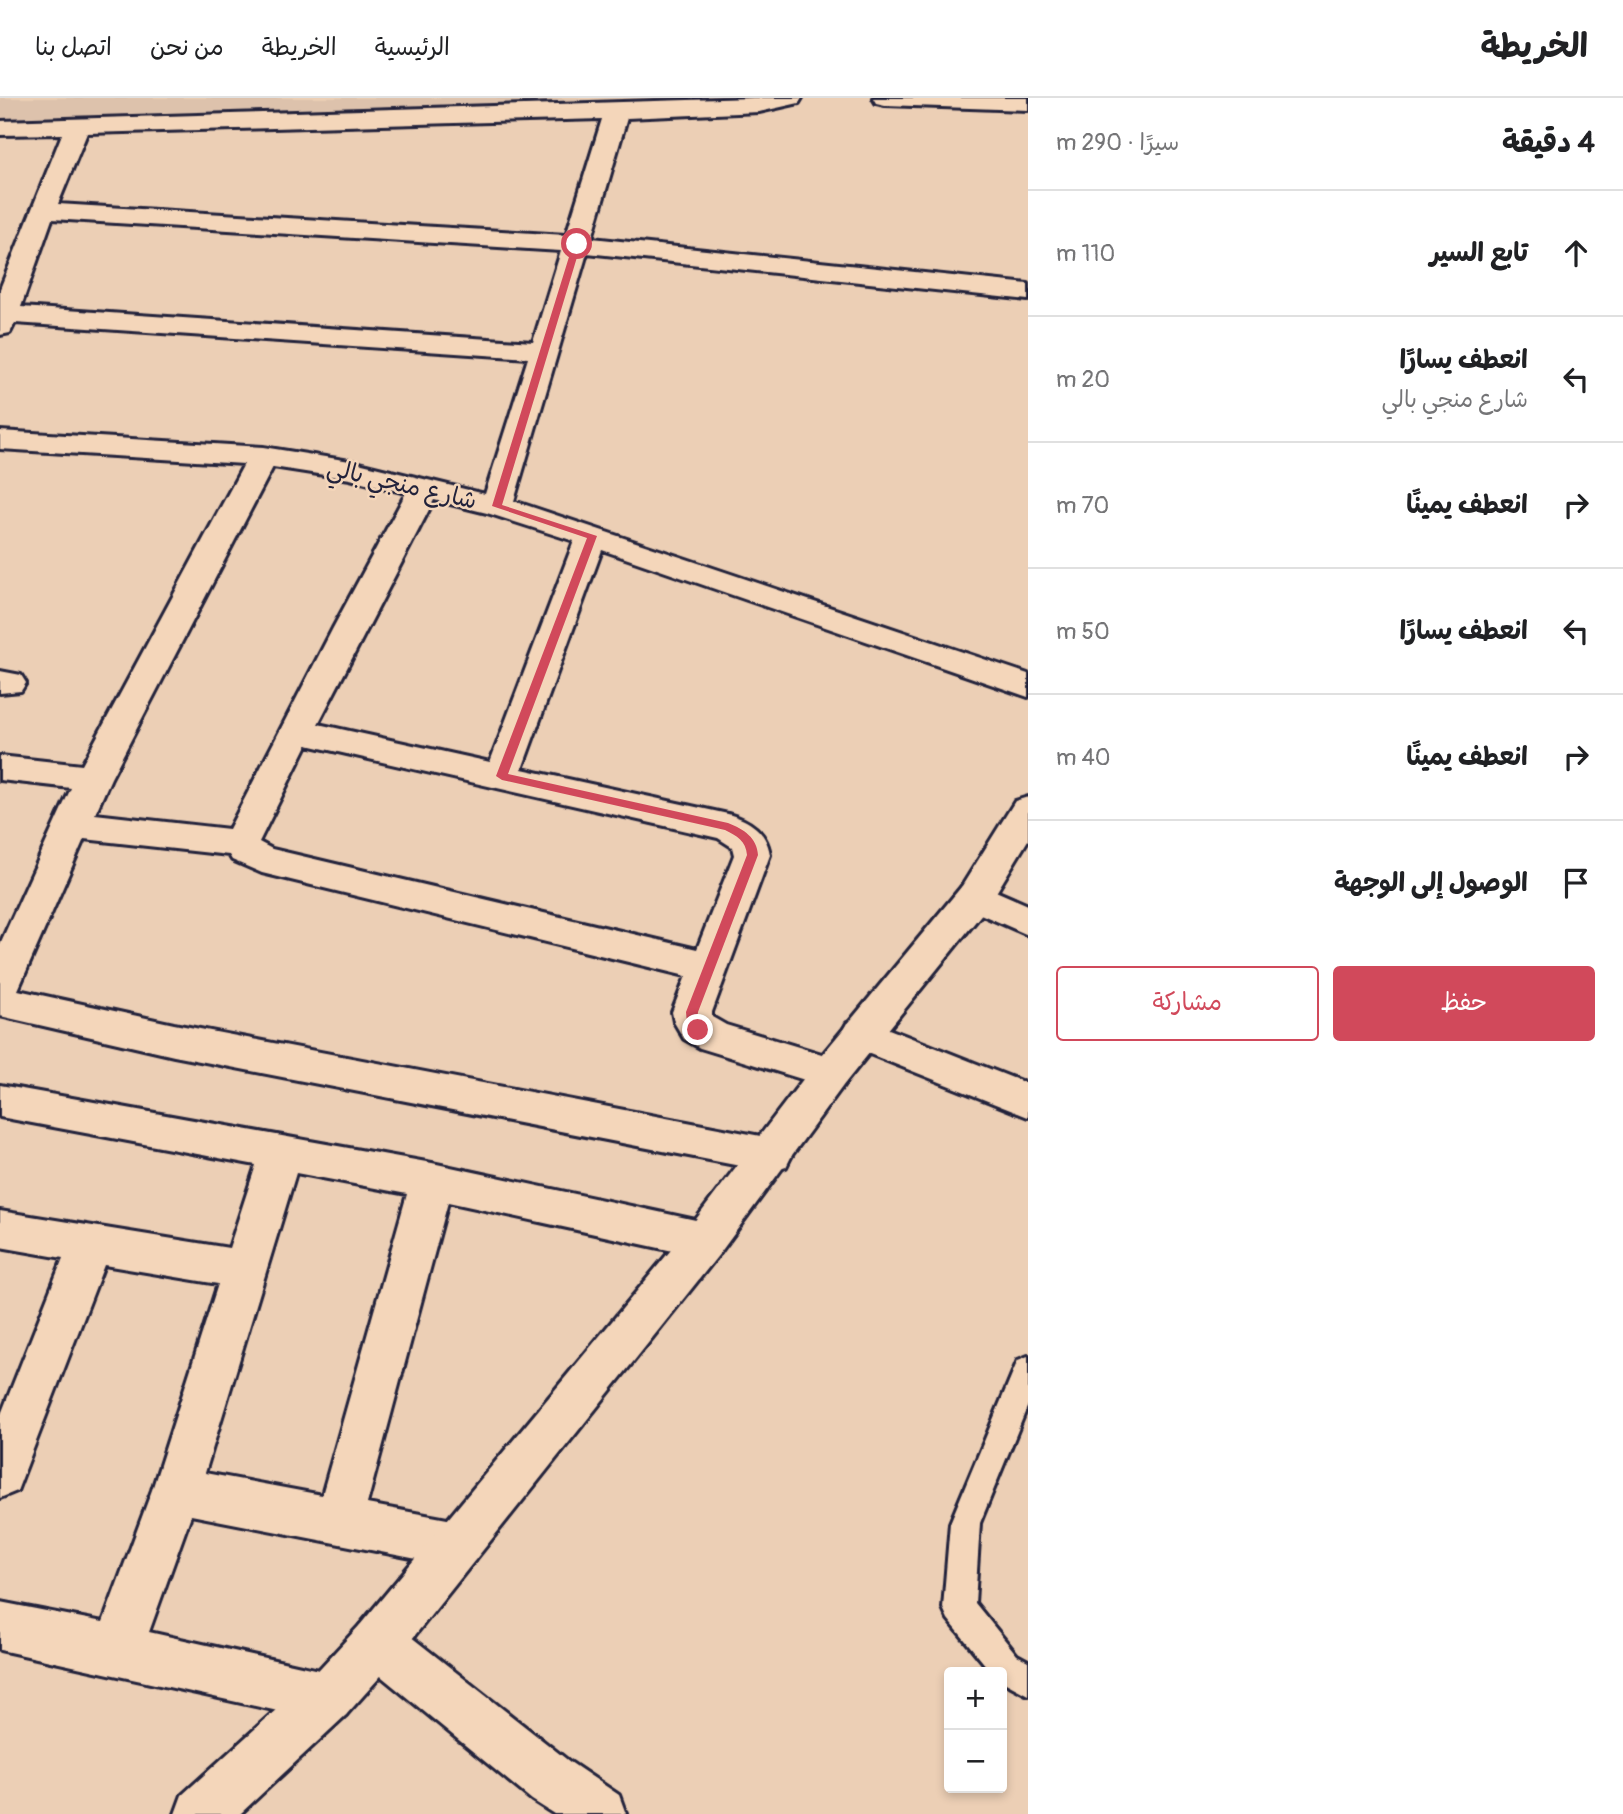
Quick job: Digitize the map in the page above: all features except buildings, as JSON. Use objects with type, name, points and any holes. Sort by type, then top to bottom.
[{"type":"street","points":[[885,98],[1028,103]]},
{"type":"street","points":[[0,128],[617,111],[759,105],[786,99]]},
{"type":"street","points":[[497,506],[617,111]]},
{"type":"street","points":[[78,125],[42,211],[2,321],[544,351]]},
{"type":"street","points":[[42,211],[577,244],[1028,292]]},
{"type":"street","name":"شارع منجي بالي","points":[[0,440],[262,456],[350,470],[497,506],[592,536],[1028,686]]},
{"type":"street","points":[[0,987],[93,778],[262,456]]},
{"type":"street","points":[[240,843],[424,489]]},
{"type":"street","points":[[502,776],[592,536]]},
{"type":"street","points":[[296,731],[728,827],[742,834],[752,845],[752,855],[692,1012],[692,1021],[698,1030],[831,1072]]},
{"type":"street","points":[[0,768],[93,778]]},
{"type":"street","points":[[201,1814],[328,1697],[458,1544],[705,1240],[831,1072],[975,896],[1028,810]]},
{"type":"street","points":[[72,825],[240,843]]},
{"type":"street","points":[[240,843],[245,851],[262,860],[709,967]]},
{"type":"street","points":[[975,896],[1028,921]]},
{"type":"street","points":[[0,1000],[174,1040],[771,1155]]},
{"type":"street","points":[[861,1034],[1028,1101]]},
{"type":"street","points":[[0,1101],[432,1181],[705,1240]]},
{"type":"street","points":[[118,1650],[176,1490],[242,1269],[281,1152]]},
{"type":"street","points":[[339,1521],[432,1181]]},
{"type":"street","points":[[0,1229],[242,1269]]},
{"type":"street","points":[[0,1476],[91,1243]]},
{"type":"street","points":[[176,1490],[458,1544]]},
{"type":"street","points":[[0,1626],[328,1697]]},
{"type":"street","points":[[377,1642],[551,1781],[600,1814]]},
{"type":"lane","points":[[1028,1369],[965,1523],[959,1608],[1006,1666],[1028,1679]]},
{"type":"shaded area","points":[[0,98],[579,98],[578,102],[0,118]]},
{"type":"route","points":[[577,244],[497,506],[592,536],[502,776],[728,827],[742,834],[752,845],[752,855],[692,1012],[692,1021],[698,1030]]}]
